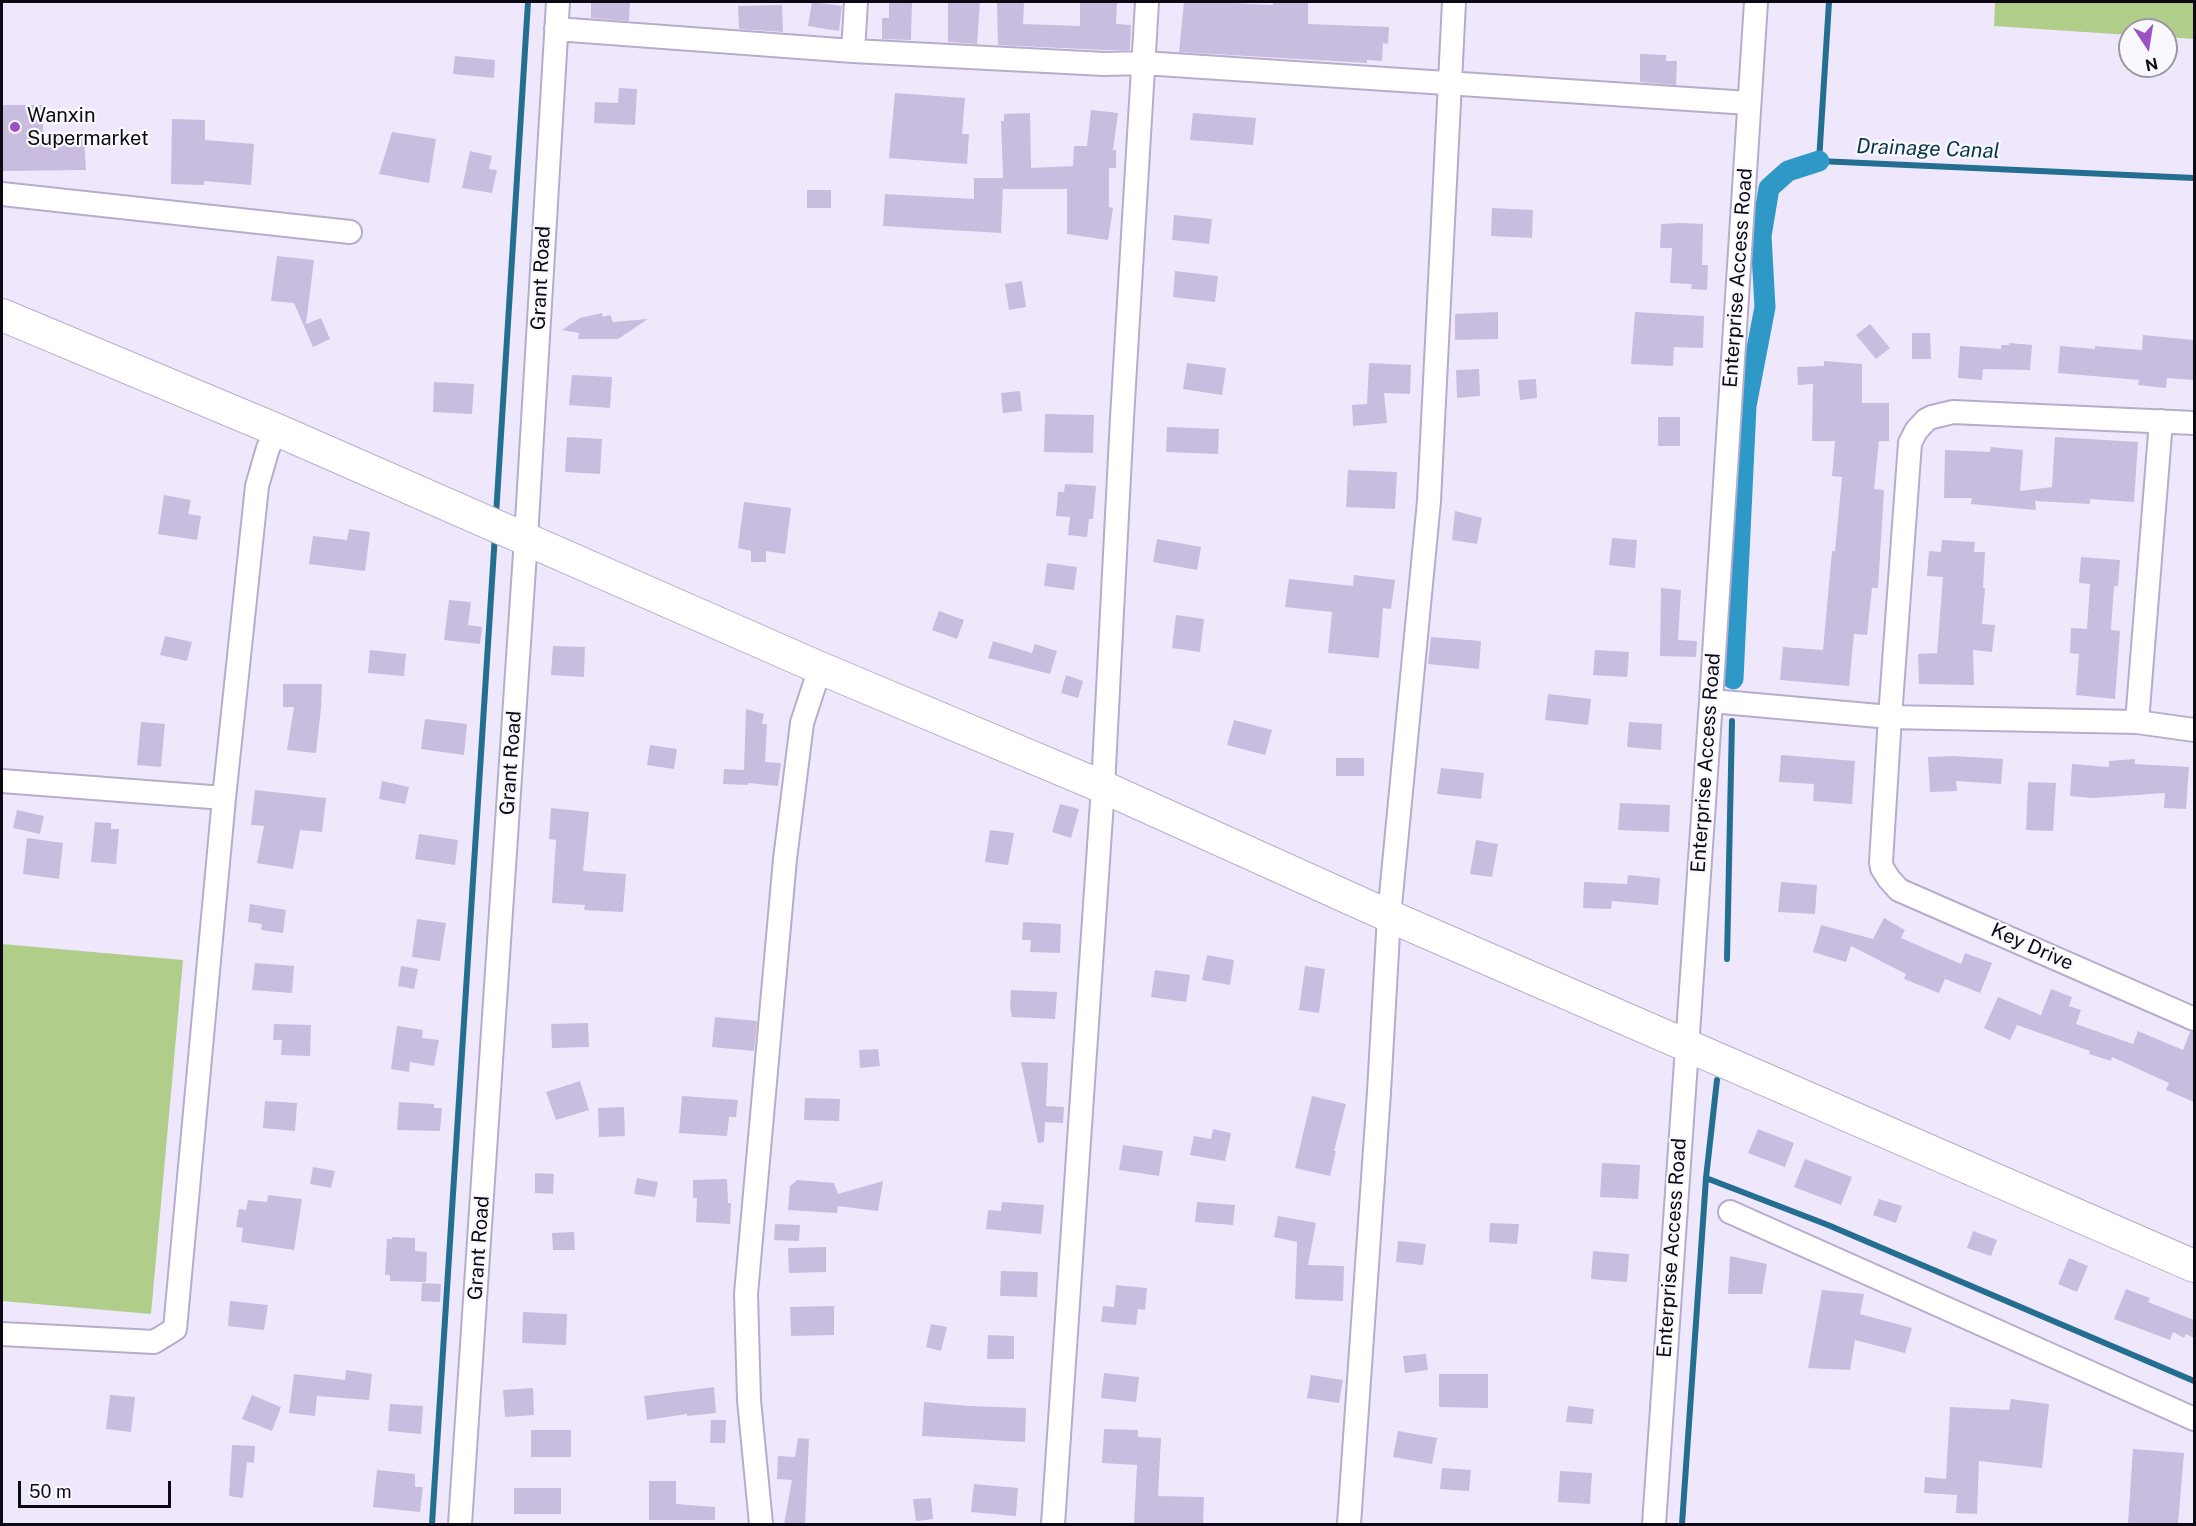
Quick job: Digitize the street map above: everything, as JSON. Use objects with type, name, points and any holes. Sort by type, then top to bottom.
[{"type":"main road","points":[[2,315],[272,439],[526,538],[820,668],[1103,787],[1389,916],[1686,1043],[2194,1266]]},
{"type":"street","name":"Grant Road","points":[[460,1524],[526,538],[558,2]]},
{"type":"street","points":[[853,51],[856,2]]},
{"type":"street","points":[[1053,1524],[1103,787],[1122,406],[1147,2]]},
{"type":"street","points":[[1349,1524],[1389,916],[1429,501],[1454,2]]},
{"type":"street","name":"Enterprise Access Road","points":[[1654,1524],[1711,701],[1756,2]]},
{"type":"street","points":[[556,29],[853,51],[1104,64],[1143,63],[1749,103]]},
{"type":"street","points":[[2,194],[351,232]]},
{"type":"street","points":[[1890,717],[1910,443],[1921,424],[1932,417],[1953,412],[2194,423]]},
{"type":"street","points":[[2137,722],[2161,421]]},
{"type":"street","points":[[2,1334],[154,1342],[175,1329],[224,798],[257,486],[272,439]]},
{"type":"street","points":[[761,1524],[749,1400],[746,1294],[785,859],[802,723],[820,668]]},
{"type":"street","points":[[1711,701],[1890,717],[2137,722],[2194,730]]},
{"type":"street","name":"Key Drive","points":[[1890,717],[1881,862],[1889,879],[1899,890],[2194,1019]]},
{"type":"street","points":[[2,781],[224,798]]},
{"type":"street","points":[[1730,1212],[2194,1419]]},
{"type":"green space","points":[[1995,2],[2194,2],[2194,39],[2178,38],[2178,18],[2118,18],[2118,34],[1994,26]]},
{"type":"green space","points":[[2,944],[183,960],[151,1314],[2,1301]]},
{"type":"building","points":[[591,2],[630,2],[629,21],[591,18]]},
{"type":"building","points":[[812,2],[842,6],[839,31],[808,26]]},
{"type":"building","points":[[889,2],[912,2],[911,40],[882,39],[882,18],[889,18]]},
{"type":"building","points":[[948,2],[980,2],[977,44],[948,42]]},
{"type":"building","points":[[997,2],[1024,2],[1023,24],[1080,26],[1080,2],[1117,2],[1116,24],[1131,25],[1130,50],[998,45]]},
{"type":"building","points":[[1184,2],[1273,5],[1273,2],[1308,2],[1308,24],[1389,27],[1388,44],[1383,43],[1382,61],[1367,60],[1367,63],[1179,52]]},
{"type":"building","points":[[782,5],[783,32],[739,29],[738,6]]},
{"type":"building","points":[[1640,54],[1666,55],[1666,61],[1677,61],[1676,85],[1640,82]]},
{"type":"building","points":[[455,56],[495,60],[494,78],[453,74]]},
{"type":"building","points":[[619,88],[637,89],[635,125],[594,123],[595,102],[618,103]]},
{"type":"building","points":[[895,93],[965,98],[962,134],[969,134],[967,164],[889,158]]},
{"type":"building","points":[[2,105],[43,105],[43,138],[84,136],[86,170],[2,171]]},
{"type":"building","points":[[1091,110],[1118,113],[1113,150],[1116,150],[1116,168],[1109,168],[1109,207],[1113,208],[1108,240],[1067,234],[1067,189],[1003,189],[1003,185],[1001,233],[883,226],[885,194],[974,199],[974,178],[1003,178],[1001,121],[1004,121],[1004,114],[1030,113],[1031,168],[1073,166],[1074,146],[1087,146]]},
{"type":"building","points":[[1193,113],[1256,118],[1253,145],[1190,140]]},
{"type":"building","points":[[172,119],[205,120],[205,140],[254,144],[251,185],[204,181],[204,185],[171,184]]},
{"type":"building","points":[[392,132],[436,139],[429,183],[379,174]]},
{"type":"building","points":[[470,151],[492,156],[489,169],[497,170],[492,193],[462,188]]},
{"type":"building","points":[[807,190],[831,190],[831,208],[807,208]]},
{"type":"building","points":[[1492,208],[1533,210],[1532,238],[1491,236]]},
{"type":"building","points":[[1174,215],[1212,219],[1209,244],[1172,240]]},
{"type":"building","points":[[1661,224],[1703,224],[1702,265],[1708,265],[1707,290],[1691,289],[1692,284],[1670,283],[1672,248],[1660,248]]},
{"type":"building","points":[[277,256],[314,260],[306,324],[321,318],[330,339],[313,347],[294,303],[271,301]]},
{"type":"building","points":[[1175,271],[1218,276],[1215,302],[1173,297]]},
{"type":"building","points":[[1022,281],[1026,307],[1009,310],[1005,284]]},
{"type":"building","points":[[1498,312],[1498,339],[1455,340],[1455,314]]},
{"type":"building","points":[[1635,312],[1704,316],[1703,348],[1674,347],[1673,366],[1631,364]]},
{"type":"building","points":[[602,313],[603,317],[610,315],[613,322],[648,319],[618,339],[578,339],[579,333],[562,330],[580,318]]},
{"type":"building","points":[[1870,324],[1890,348],[1876,359],[1856,335]]},
{"type":"building","points":[[1912,333],[1930,333],[1931,359],[1912,359]]},
{"type":"building","points":[[2143,335],[2194,340],[2194,380],[2167,378],[2166,388],[2138,385],[2139,380],[2058,373],[2060,346],[2142,350]]},
{"type":"building","points":[[2009,343],[2032,345],[2030,370],[1983,369],[1982,380],[1958,378],[1960,346],[2001,349],[2001,345],[2009,345]]},
{"type":"building","points":[[1824,361],[1862,364],[1862,403],[1889,403],[1889,441],[1879,441],[1874,489],[1884,490],[1878,588],[1872,588],[1867,635],[1854,634],[1849,686],[1780,680],[1783,647],[1823,650],[1832,551],[1835,551],[1842,477],[1832,476],[1835,441],[1812,441],[1813,384],[1798,385],[1797,367],[1824,366]]},
{"type":"building","points":[[1187,363],[1226,368],[1222,395],[1183,389]]},
{"type":"building","points":[[1369,363],[1411,365],[1410,394],[1384,393],[1387,423],[1353,426],[1352,405],[1367,404]]},
{"type":"building","points":[[1479,369],[1480,396],[1457,398],[1456,370]]},
{"type":"building","points":[[572,375],[612,377],[610,408],[569,405]]},
{"type":"building","points":[[1536,379],[1537,398],[1520,400],[1518,380]]},
{"type":"building","points":[[434,382],[474,384],[472,414],[433,412]]},
{"type":"building","points":[[1020,391],[1022,411],[1003,413],[1001,393]]},
{"type":"building","points":[[1045,414],[1094,415],[1093,453],[1044,452]]},
{"type":"building","points":[[1658,417],[1680,417],[1680,446],[1658,446]]},
{"type":"building","points":[[1167,427],[1219,429],[1218,454],[1166,452]]},
{"type":"building","points":[[567,437],[602,439],[600,474],[565,472]]},
{"type":"building","points":[[2055,437],[2138,442],[2134,502],[2090,499],[2090,504],[2035,501],[2036,510],[1971,504],[1972,498],[1944,498],[1945,450],[1990,452],[1991,447],[2023,450],[2020,491],[2052,487]]},
{"type":"building","points":[[1348,470],[1397,472],[1395,509],[1346,507]]},
{"type":"building","points":[[1065,484],[1096,486],[1093,519],[1089,519],[1087,537],[1068,535],[1070,517],[1056,516],[1058,492],[1064,492]]},
{"type":"building","points":[[164,495],[191,500],[188,514],[201,516],[197,540],[158,534]]},
{"type":"building","points":[[744,502],[791,508],[785,554],[766,551],[766,562],[751,562],[751,551],[738,548]]},
{"type":"building","points":[[1455,511],[1482,518],[1477,544],[1452,540]]},
{"type":"building","points":[[349,529],[370,532],[365,571],[309,564],[313,536],[347,540]]},
{"type":"building","points":[[1612,538],[1637,540],[1635,568],[1609,565]]},
{"type":"building","points":[[1157,539],[1201,547],[1197,570],[1153,562]]},
{"type":"building","points":[[1942,540],[1975,542],[1974,552],[1985,552],[1982,624],[1995,625],[1992,652],[1973,650],[1974,685],[1919,684],[1918,654],[1937,653],[1943,577],[1927,576],[1929,551],[1941,552]]},
{"type":"building","points":[[2081,557],[2120,560],[2118,586],[2114,586],[2111,630],[2120,631],[2115,699],[2076,695],[2079,654],[2070,653],[2071,628],[2087,629],[2090,584],[2079,583]]},
{"type":"building","points":[[1047,563],[1077,567],[1074,590],[1044,586]]},
{"type":"building","points":[[1354,575],[1395,580],[1391,609],[1383,608],[1379,658],[1328,653],[1332,612],[1285,607],[1289,579],[1353,586]]},
{"type":"building","points":[[1661,588],[1681,590],[1678,640],[1697,641],[1696,657],[1660,656]]},
{"type":"building","points":[[449,600],[471,602],[468,625],[482,627],[480,644],[444,640]]},
{"type":"building","points":[[939,611],[964,620],[957,639],[932,630]]},
{"type":"building","points":[[1176,615],[1204,619],[1200,652],[1172,648]]},
{"type":"building","points":[[165,636],[192,642],[187,661],[160,655]]},
{"type":"building","points":[[1431,637],[1481,641],[1479,669],[1428,664]]},
{"type":"building","points":[[993,641],[1032,653],[1035,644],[1057,651],[1050,674],[988,658]]},
{"type":"building","points":[[553,646],[585,647],[584,677],[551,675]]},
{"type":"building","points":[[370,650],[406,654],[404,676],[368,673]]},
{"type":"building","points":[[1595,650],[1629,652],[1627,677],[1593,675]]},
{"type":"building","points":[[1066,675],[1083,681],[1078,698],[1061,693]]},
{"type":"building","points":[[283,684],[322,684],[316,753],[287,750],[294,707],[283,707]]},
{"type":"building","points":[[1548,694],[1591,699],[1588,725],[1545,720]]},
{"type":"building","points":[[746,709],[764,714],[762,724],[767,724],[765,762],[781,763],[778,786],[748,783],[748,785],[723,784],[724,769],[744,770]]},
{"type":"building","points":[[425,719],[467,724],[464,755],[421,749]]},
{"type":"building","points":[[1234,720],[1272,730],[1265,755],[1227,745]]},
{"type":"building","points":[[141,722],[165,724],[161,767],[137,765]]},
{"type":"building","points":[[1629,722],[1662,724],[1661,750],[1627,747]]},
{"type":"building","points":[[650,745],[677,749],[674,769],[647,765]]},
{"type":"building","points":[[1781,755],[1855,761],[1852,804],[1813,801],[1814,784],[1779,782]]},
{"type":"building","points":[[1928,757],[2003,759],[2001,784],[1956,781],[1957,791],[1930,792]]},
{"type":"building","points":[[1336,758],[1364,758],[1364,776],[1336,776]]},
{"type":"building","points":[[2135,759],[2135,764],[2189,767],[2186,809],[2164,808],[2165,793],[2094,798],[2070,796],[2072,764],[2109,767],[2109,761]]},
{"type":"building","points":[[1441,768],[1484,773],[1481,799],[1437,794]]},
{"type":"building","points":[[382,781],[409,787],[405,804],[379,799]]},
{"type":"building","points":[[2028,782],[2056,783],[2053,831],[2026,830]]},
{"type":"building","points":[[255,790],[326,798],[322,832],[300,830],[293,869],[257,863],[264,826],[251,825]]},
{"type":"building","points":[[1620,803],[1670,805],[1669,832],[1618,830]]},
{"type":"building","points":[[1060,804],[1079,809],[1071,838],[1052,832]]},
{"type":"building","points":[[551,808],[589,812],[583,871],[626,874],[623,912],[584,910],[585,905],[552,903],[556,840],[549,839]]},
{"type":"building","points":[[17,810],[44,816],[40,834],[13,828]]},
{"type":"building","points":[[95,822],[111,823],[111,829],[119,829],[116,864],[91,862]]},
{"type":"building","points":[[990,830],[1014,833],[1008,865],[985,862]]},
{"type":"building","points":[[419,834],[458,840],[455,865],[415,859]]},
{"type":"building","points":[[27,838],[63,843],[59,879],[23,874]]},
{"type":"building","points":[[1476,840],[1498,844],[1492,877],[1470,874]]},
{"type":"building","points":[[1628,875],[1660,878],[1658,905],[1612,901],[1611,909],[1583,908],[1584,882],[1627,884]]},
{"type":"building","points":[[1781,882],[1817,885],[1815,914],[1778,912]]},
{"type":"building","points":[[250,904],[286,910],[283,933],[261,930],[262,924],[248,922]]},
{"type":"building","points":[[1884,918],[1905,930],[1901,938],[1961,964],[1965,953],[1992,963],[1980,993],[1945,979],[1939,993],[1904,979],[1906,974],[1851,946],[1846,962],[1813,952],[1821,925],[1873,939]]},
{"type":"building","points":[[417,919],[446,923],[440,961],[412,957]]},
{"type":"building","points":[[1023,922],[1061,924],[1060,953],[1030,952],[1031,940],[1022,940]]},
{"type":"building","points":[[1207,955],[1234,960],[1230,985],[1202,980]]},
{"type":"building","points":[[255,963],[294,966],[292,993],[252,990]]},
{"type":"building","points":[[401,966],[418,969],[414,989],[398,986]]},
{"type":"building","points":[[1305,966],[1325,969],[1319,1013],[1299,1010]]},
{"type":"building","points":[[1155,970],[1190,975],[1186,1002],[1151,997]]},
{"type":"building","points":[[2051,989],[2072,997],[2069,1006],[2081,1010],[2076,1024],[2133,1044],[2138,1031],[2183,1050],[2190,1032],[2194,1032],[2194,1102],[2166,1090],[2169,1083],[2112,1057],[2111,1061],[2089,1054],[2090,1051],[2017,1025],[2010,1040],[1984,1028],[1998,997],[2041,1015]]},
{"type":"building","points":[[1011,990],[1057,992],[1055,1019],[1012,1017]]},
{"type":"building","points":[[715,1017],[757,1021],[754,1051],[712,1047]]},
{"type":"building","points":[[588,1023],[589,1047],[552,1048],[551,1024]]},
{"type":"building","points":[[274,1024],[311,1025],[310,1056],[281,1055],[282,1040],[273,1040]]},
{"type":"building","points":[[397,1026],[423,1030],[422,1038],[439,1040],[434,1066],[410,1062],[409,1072],[391,1069]]},
{"type":"building","points":[[878,1049],[880,1066],[860,1068],[859,1050]]},
{"type":"building","points":[[1021,1062],[1048,1063],[1046,1106],[1064,1107],[1063,1123],[1045,1122],[1044,1142],[1038,1143]]},
{"type":"building","points":[[580,1081],[589,1110],[556,1120],[546,1092]]},
{"type":"building","points":[[682,1096],[738,1100],[736,1117],[729,1117],[727,1136],[679,1133]]},
{"type":"building","points":[[1312,1096],[1346,1104],[1330,1176],[1295,1168]]},
{"type":"building","points":[[805,1098],[840,1099],[839,1121],[804,1120]]},
{"type":"building","points":[[265,1101],[297,1103],[295,1131],[263,1128]]},
{"type":"building","points":[[399,1102],[434,1104],[434,1108],[442,1108],[440,1131],[397,1130]]},
{"type":"building","points":[[624,1107],[625,1136],[599,1137],[598,1108]]},
{"type":"building","points":[[1213,1129],[1231,1133],[1225,1161],[1190,1155],[1194,1136],[1211,1139]]},
{"type":"building","points":[[1758,1129],[1794,1143],[1785,1167],[1748,1153]]},
{"type":"building","points":[[1123,1145],[1163,1151],[1159,1176],[1119,1170]]},
{"type":"building","points":[[1805,1159],[1852,1177],[1841,1205],[1794,1187]]},
{"type":"building","points":[[1602,1163],[1640,1165],[1638,1199],[1600,1197]]},
{"type":"building","points":[[313,1167],[335,1171],[331,1188],[310,1184]]},
{"type":"building","points":[[535,1173],[554,1174],[553,1194],[535,1193]]},
{"type":"building","points":[[637,1178],[658,1182],[655,1197],[634,1194]]},
{"type":"building","points":[[727,1179],[728,1203],[731,1203],[730,1224],[696,1222],[697,1198],[693,1198],[693,1180]]},
{"type":"building","points":[[797,1180],[834,1183],[838,1194],[883,1181],[878,1211],[838,1206],[837,1213],[788,1210],[790,1186]]},
{"type":"building","points":[[268,1195],[302,1199],[294,1250],[241,1242],[243,1228],[236,1227],[239,1209],[246,1210],[248,1200],[267,1202]]},
{"type":"building","points":[[1879,1199],[1902,1206],[1896,1223],[1873,1215]]},
{"type":"building","points":[[1002,1202],[1044,1205],[1041,1234],[986,1229],[988,1210],[1001,1211]]},
{"type":"building","points":[[1197,1202],[1235,1205],[1233,1225],[1195,1222]]},
{"type":"building","points":[[1278,1216],[1316,1223],[1308,1265],[1344,1266],[1343,1301],[1295,1299],[1297,1242],[1274,1237]]},
{"type":"building","points":[[1490,1223],[1519,1224],[1517,1244],[1489,1242]]},
{"type":"building","points":[[775,1224],[800,1225],[799,1241],[774,1240]]},
{"type":"building","points":[[1973,1231],[1997,1240],[1991,1256],[1967,1248]]},
{"type":"building","points":[[574,1232],[575,1250],[553,1250],[552,1233]]},
{"type":"building","points":[[392,1237],[415,1238],[415,1251],[427,1252],[426,1282],[390,1281],[390,1275],[385,1275],[387,1239],[392,1239]]},
{"type":"building","points":[[1398,1241],[1426,1244],[1423,1265],[1396,1262]]},
{"type":"building","points":[[826,1247],[826,1272],[789,1273],[788,1248]]},
{"type":"building","points":[[1593,1251],[1629,1254],[1627,1282],[1591,1279]]},
{"type":"building","points":[[1730,1256],[1767,1264],[1762,1294],[1728,1294]]},
{"type":"building","points":[[2069,1258],[2088,1266],[2077,1292],[2058,1284]]},
{"type":"building","points":[[1001,1271],[1038,1272],[1037,1297],[1000,1296]]},
{"type":"building","points":[[422,1283],[441,1284],[440,1302],[421,1301]]},
{"type":"building","points":[[1116,1285],[1147,1288],[1145,1310],[1138,1309],[1136,1325],[1101,1322],[1103,1306],[1114,1307]]},
{"type":"building","points":[[2126,1289],[2150,1298],[2148,1302],[2194,1320],[2194,1338],[2186,1334],[2184,1338],[2173,1332],[2170,1340],[2114,1319]]},
{"type":"building","points":[[1822,1290],[1864,1294],[1860,1314],[1912,1328],[1905,1353],[1855,1340],[1850,1370],[1808,1368]]},
{"type":"building","points":[[230,1301],[268,1305],[264,1330],[228,1326]]},
{"type":"building","points":[[834,1306],[834,1335],[791,1336],[790,1307]]},
{"type":"building","points":[[523,1312],[567,1314],[566,1345],[522,1343]]},
{"type":"building","points":[[931,1324],[947,1327],[941,1351],[926,1347]]},
{"type":"building","points":[[988,1335],[1014,1336],[1014,1359],[987,1359]]},
{"type":"building","points":[[1426,1354],[1428,1370],[1405,1373],[1403,1356]]},
{"type":"building","points":[[346,1370],[372,1374],[369,1400],[317,1396],[315,1416],[289,1413],[294,1374],[345,1380]]},
{"type":"building","points":[[1104,1373],[1139,1377],[1136,1402],[1101,1398]]},
{"type":"building","points":[[1439,1374],[1488,1374],[1488,1408],[1439,1407]]},
{"type":"building","points":[[1311,1375],[1343,1380],[1339,1403],[1307,1398]]},
{"type":"building","points":[[714,1387],[716,1413],[687,1416],[687,1414],[647,1420],[644,1396]]},
{"type":"building","points":[[533,1388],[534,1415],[505,1417],[503,1390]]},
{"type":"building","points":[[110,1395],[135,1397],[131,1432],[106,1429]]},
{"type":"building","points":[[252,1395],[281,1407],[272,1431],[242,1419]]},
{"type":"building","points":[[2011,1399],[2049,1404],[2042,1468],[1979,1461],[1977,1514],[1956,1513],[1957,1495],[1924,1493],[1925,1477],[1946,1479],[1950,1407],[2009,1410]]},
{"type":"building","points":[[924,1402],[1026,1408],[1025,1442],[922,1436]]},
{"type":"building","points":[[390,1404],[423,1406],[421,1434],[388,1431]]},
{"type":"building","points":[[1568,1406],[1594,1409],[1592,1424],[1566,1422]]},
{"type":"building","points":[[711,1420],[726,1420],[725,1443],[710,1443]]},
{"type":"building","points":[[1104,1429],[1138,1430],[1138,1437],[1161,1438],[1158,1496],[1204,1497],[1203,1524],[1134,1524],[1137,1465],[1102,1463]]},
{"type":"building","points":[[531,1430],[571,1430],[571,1457],[531,1457]]},
{"type":"building","points":[[1398,1431],[1437,1438],[1432,1464],[1393,1457]]},
{"type":"building","points":[[798,1438],[809,1439],[805,1524],[784,1524],[792,1480],[777,1479],[778,1456],[795,1457]]},
{"type":"building","points":[[232,1445],[255,1446],[254,1463],[247,1462],[243,1498],[229,1496]]},
{"type":"building","points":[[2133,1449],[2184,1453],[2178,1524],[2128,1524]]},
{"type":"building","points":[[1442,1468],[1471,1470],[1469,1491],[1440,1489]]},
{"type":"building","points":[[377,1470],[415,1474],[415,1487],[423,1487],[420,1512],[373,1507]]},
{"type":"building","points":[[1560,1471],[1592,1473],[1590,1504],[1558,1502]]},
{"type":"building","points":[[649,1481],[676,1481],[676,1504],[715,1507],[715,1520],[649,1520]]},
{"type":"building","points":[[974,1484],[1018,1488],[1016,1516],[971,1512]]},
{"type":"building","points":[[514,1488],[561,1488],[561,1514],[514,1514]]},
{"type":"building","points":[[931,1498],[933,1519],[916,1521],[913,1499]]},
{"type":"waterway","points":[[496,515],[528,2]]},
{"type":"waterway","name":"Drainage Canal","points":[[1829,2],[1819,161],[2194,178]]},
{"type":"waterway","points":[[1733,679],[1746,406],[1765,307],[1761,236],[1769,188],[1788,171],[1819,161]]},
{"type":"waterway","points":[[432,1524],[495,534]]},
{"type":"waterway","points":[[1727,959],[1732,721]]},
{"type":"waterway","points":[[1682,1524],[1706,1178],[1717,1080]]},
{"type":"waterway","points":[[1706,1178],[1828,1225],[2194,1381]]},
{"type":"place","name":"Wanxin Supermarket","points":[[15,127]]}]
